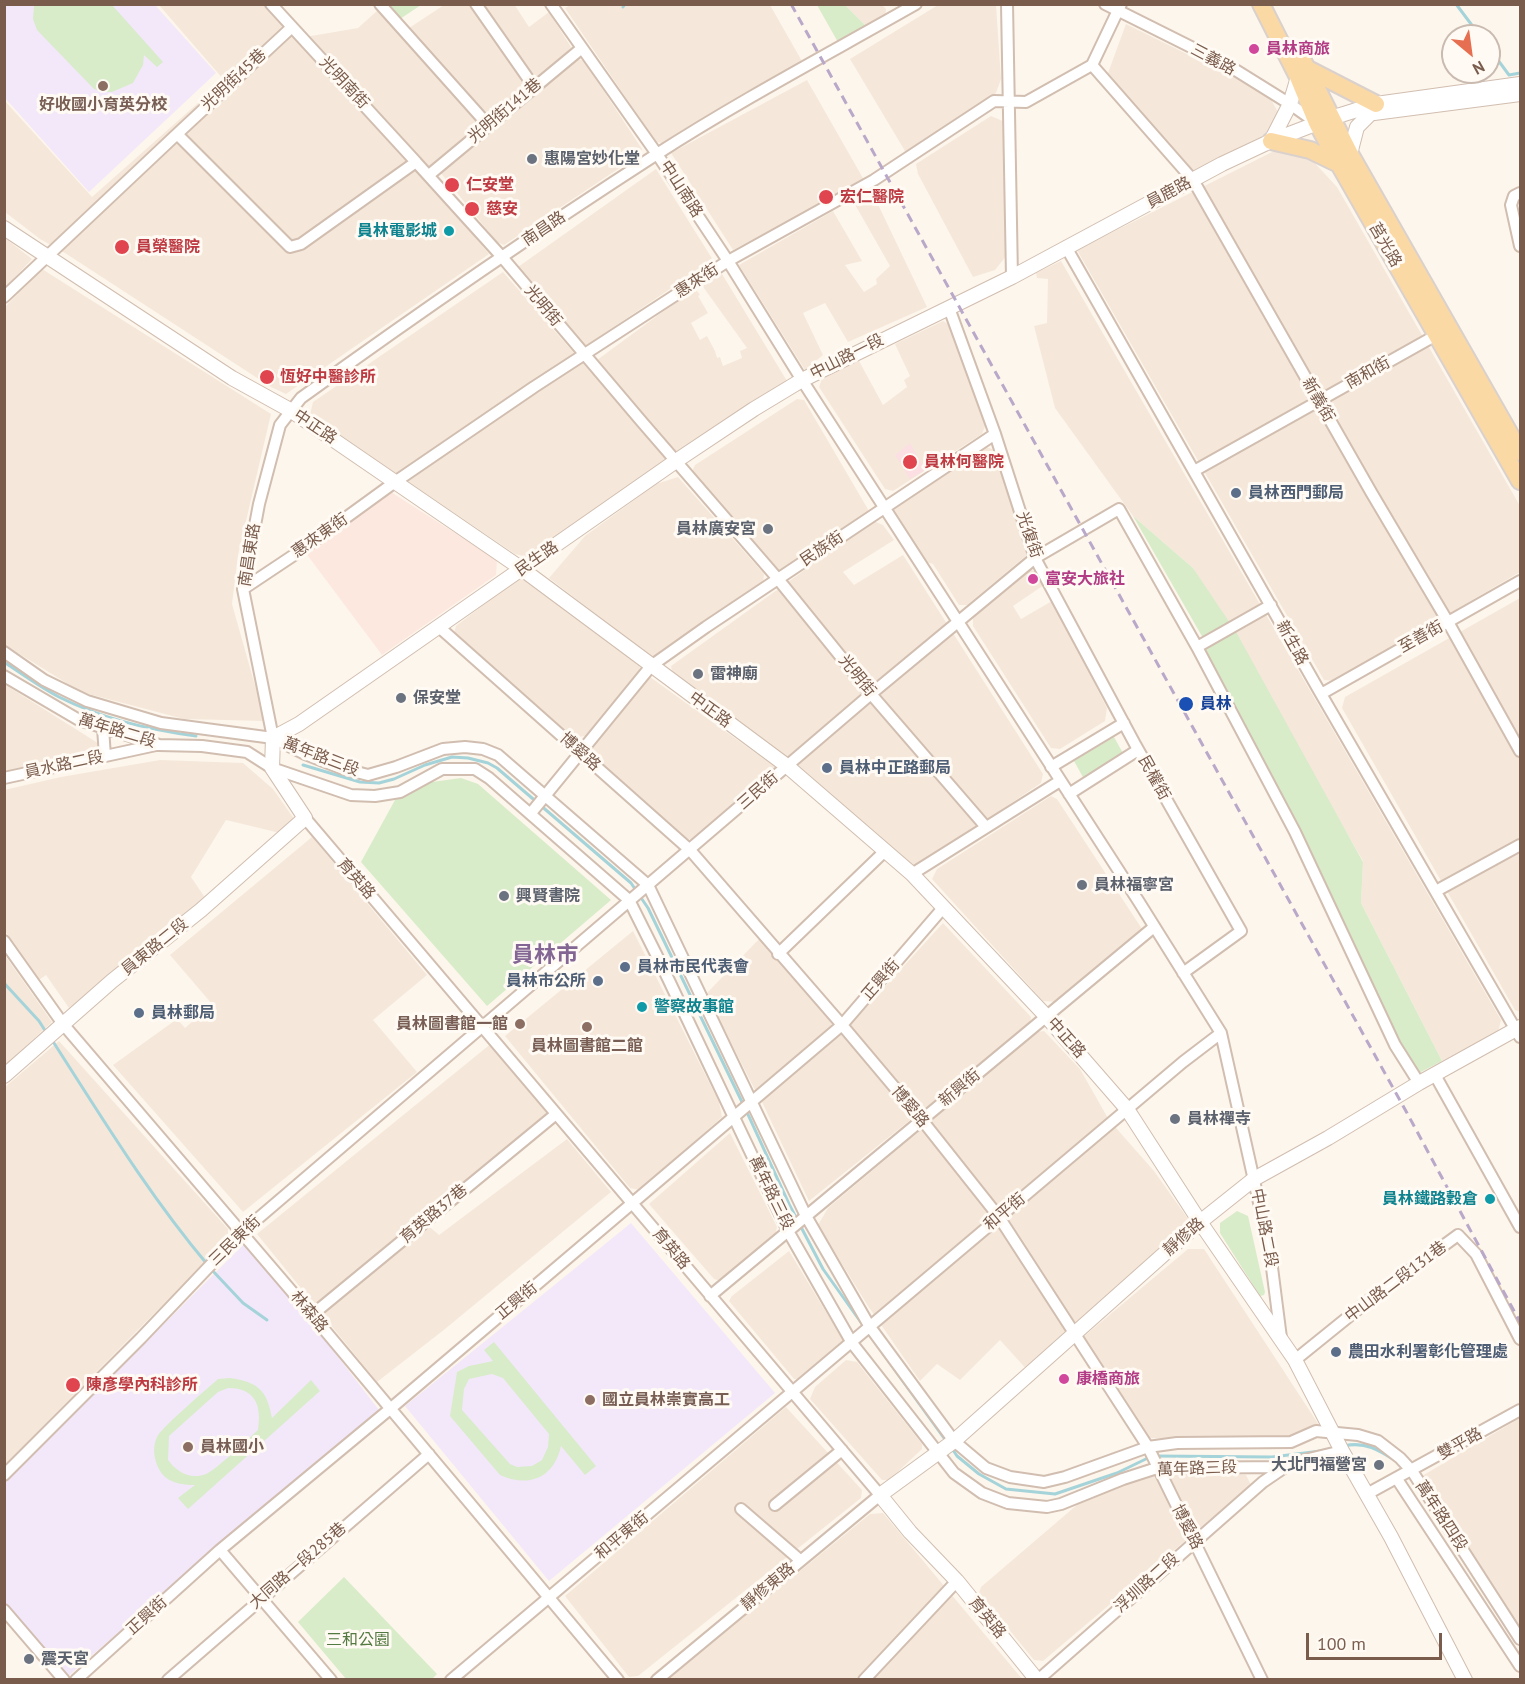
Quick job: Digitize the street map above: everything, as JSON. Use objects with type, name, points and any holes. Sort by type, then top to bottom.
[{"type":"main road","name":"莒光路","points":[[1261,4],[1302,73]]},
{"type":"main road","name":"莒光路","points":[[1274,4],[1324,121],[1442,331],[1517,454],[1521,481]]},
{"type":"main road","points":[[1302,73],[1373,109]]},
{"type":"main road","points":[[1271,141],[1345,159]]},
{"type":"street","name":"光明南街","points":[[272,4],[416,162]]},
{"type":"street","points":[[380,4],[488,125]]},
{"type":"street","points":[[476,4],[534,87]]},
{"type":"street","name":"中山南路","points":[[551,4],[657,154],[728,261],[802,380]]},
{"type":"street","points":[[892,4],[900,14],[916,4]]},
{"type":"street","points":[[1007,4],[1012,277]]},
{"type":"street","name":"三義路","points":[[1105,4],[1120,8],[1229,66],[1290,104],[1324,121]]},
{"type":"street","points":[[1092,65],[1120,8]]},
{"type":"street","name":"南昌路","points":[[290,410],[301,399],[384,339],[657,154],[900,14]]},
{"type":"street","name":"光明街45巷","points":[[177,134],[292,27]]},
{"type":"street","name":"光明街141巷","points":[[429,175],[582,48]]},
{"type":"street","name":"惠來街","points":[[395,482],[584,354],[728,261],[874,180],[994,101],[1026,102],[1092,65]]},
{"type":"street","name":"新義街","points":[[1092,65],[1193,180],[1521,751]]},
{"type":"street","points":[[1271,141],[1290,104],[1302,73]]},
{"type":"street","name":"員鹿路","points":[[1012,277],[1222,164],[1271,141],[1324,121],[1373,109],[1521,84]]},
{"type":"street","name":"員鹿路","points":[[1373,109],[1521,94]]},
{"type":"street","points":[[1345,159],[1356,127],[1373,109]]},
{"type":"street","points":[[4,297],[177,134],[290,248],[301,244],[416,162]]},
{"type":"street","name":"光明街","points":[[416,162],[502,257],[778,579],[871,694],[986,827]]},
{"type":"street","points":[[1521,193],[1514,196],[1511,205],[1521,246]]},
{"type":"street","name":"中正路","points":[[4,228],[232,378],[290,410],[522,568],[787,766],[912,874],[1046,1016],[1127,1109],[1200,1222],[1281,1338]]},
{"type":"street","name":"新生路","points":[[1066,247],[1322,694],[1519,1031]]},
{"type":"street","name":"中山路一段","points":[[1012,277],[802,380],[1060,781]]},
{"type":"street","name":"光復街","points":[[949,308],[995,434],[1035,558],[1138,750]]},
{"type":"street","name":"南和街","points":[[1194,471],[1442,331]]},
{"type":"street","name":"民生路","points":[[273,738],[299,724],[676,461],[802,380]]},
{"type":"street","name":"南昌東路","points":[[273,738],[243,589],[259,504],[280,424],[290,410]]},
{"type":"street","name":"民族街","points":[[531,813],[651,666],[885,506],[995,434]]},
{"type":"street","name":"惠來東街","points":[[243,589],[395,482]]},
{"type":"street","name":"三民街","points":[[483,1027],[871,694],[1035,558],[1119,509],[1197,648]]},
{"type":"street","name":"至善街","points":[[1322,694],[1521,581]]},
{"type":"street","points":[[1271,605],[1197,648],[1295,832],[1395,1045],[1419,1083]]},
{"type":"street","name":"博愛路","points":[[439,627],[690,850],[922,1120],[999,1217],[1148,1447],[1262,1680]]},
{"type":"street","name":"萬年路二段","points":[[4,652],[44,680],[87,701],[161,723],[273,738]]},
{"type":"street","name":"萬年路二段","points":[[4,675],[68,716],[159,745],[202,746],[247,752],[272,768]]},
{"type":"street","points":[[1051,767],[1124,723]]},
{"type":"street","points":[[103,728],[105,756]]},
{"type":"street","points":[[273,738],[272,768],[305,818]]},
{"type":"street","name":"萬年路三段","points":[[273,738],[332,764],[368,775],[443,749],[465,747],[498,754],[648,885],[806,1216],[870,1327],[954,1441],[986,1468],[1010,1477],[1044,1482],[1065,1477],[1148,1447],[1178,1443],[1291,1442],[1316,1431],[1333,1432]]},
{"type":"street","name":"員水路二段","points":[[4,778],[159,745]]},
{"type":"street","name":"民權街","points":[[1069,794],[1138,750],[1241,931],[1184,973]]},
{"type":"street","name":"萬年路三段","points":[[272,768],[351,795],[375,796],[400,792],[442,770],[475,769],[531,813],[629,900],[788,1231],[852,1343],[954,1473],[982,1493],[1008,1503],[1047,1507],[1061,1504],[1157,1468],[1285,1467],[1292,1463],[1342,1450]]},
{"type":"street","points":[[912,874],[1060,781]]},
{"type":"street","name":"中山路二段","points":[[1060,781],[1221,1033],[1269,1252],[1281,1338],[1367,1494],[1464,1679]]},
{"type":"street","name":"員東路二段","points":[[4,1076],[112,981],[201,910],[305,818]]},
{"type":"street","name":"育英路","points":[[305,818],[910,1532],[957,1581],[1037,1680]]},
{"type":"street","points":[[1437,891],[1521,845]]},
{"type":"street","points":[[778,954],[885,851]]},
{"type":"street","name":"正興街","points":[[76,1680],[220,1550],[753,1103],[842,1025],[943,908]]},
{"type":"street","name":"新興街","points":[[710,1296],[1154,927]]},
{"type":"street","name":"林森路","points":[[4,941],[63,1024],[550,1596],[618,1680]]},
{"type":"street","name":"三民東街","points":[[4,1475],[141,1338],[241,1233],[483,1027]]},
{"type":"street","name":"靜修路","points":[[880,1495],[954,1441],[1200,1222],[1254,1179],[1419,1083],[1519,1031]]},
{"type":"street","name":"和平街","points":[[792,1393],[1183,1062],[1221,1033]]},
{"type":"street","points":[[1435,1075],[1517,1210],[1521,1227]]},
{"type":"street","name":"育英路37巷","points":[[312,1315],[556,1113]]},
{"type":"street","name":"中山路二段131巷","points":[[1295,1360],[1458,1235],[1476,1254],[1521,1339]]},
{"type":"street","name":"和平東街","points":[[452,1680],[792,1393]]},
{"type":"street","name":"雙平路","points":[[1367,1494],[1521,1410]]},
{"type":"street","name":"萬年路四段","points":[[1333,1432],[1358,1435],[1378,1442],[1400,1458],[1412,1471],[1521,1639]]},
{"type":"street","points":[[775,1505],[842,1450]]},
{"type":"street","name":"大同路一段285巷","points":[[168,1680],[429,1454]]},
{"type":"street","name":"浮圳路二段","points":[[1037,1680],[1194,1541],[1263,1482],[1285,1467]]},
{"type":"street","name":"萬年路四段","points":[[1397,1479],[1521,1666]]},
{"type":"street","name":"靜修東路","points":[[657,1680],[880,1495]]},
{"type":"street","points":[[741,1509],[800,1560]]},
{"type":"street","points":[[220,1550],[331,1680]]},
{"type":"street","points":[[864,1680],[957,1581]]},
{"type":"street","points":[[4,1610],[64,1680]]},
{"type":"shaded area","points":[[514,4],[529,27],[549,12],[571,47],[429,170],[305,37],[358,28],[377,11],[400,34],[444,5]]},
{"type":"shaded area","points":[[572,4],[770,5],[803,63],[667,144],[656,142],[565,8]]},
{"type":"shaded area","name":"好收國小育英分校","points":[[4,5],[155,5],[216,73],[89,192],[5,98]]},
{"type":"shaded area","points":[[159,5],[264,5],[422,174],[489,254],[286,394],[271,387],[40,239],[5,212],[4,100],[92,197],[224,80]]},
{"type":"shaded area","points":[[845,5],[882,5],[886,9],[885,19],[868,28]]},
{"type":"shaded area","points":[[938,5],[996,5],[1001,79],[996,93],[913,151],[905,151],[850,59]]},
{"type":"shaded area","points":[[1126,24],[1268,94],[1279,114],[1269,133],[1193,172],[1108,73]]},
{"type":"shaded area","points":[[575,58],[584,61],[642,149],[639,155],[504,245],[497,242],[440,172]]},
{"type":"shaded area","points":[[807,80],[864,180],[733,250],[671,153]]},
{"type":"shaded area","points":[[991,116],[1005,122],[1007,255],[995,270],[973,277],[918,174],[916,164]]},
{"type":"shaded area","points":[[1280,148],[1312,160],[1337,187],[1520,506],[1520,572],[1334,681],[1324,680],[1077,250]]},
{"type":"shaded area","points":[[656,169],[713,260],[584,347],[518,267]]},
{"type":"shaded area","points":[[874,196],[927,307],[848,342],[825,303],[803,313],[823,355],[805,370],[739,265],[833,211],[862,261],[845,265],[864,292],[877,284],[876,279],[890,266],[853,201]]},
{"type":"shaded area","points":[[5,238],[32,259],[4,288]]},
{"type":"shaded area","points":[[1061,261],[1501,1020],[1498,1032],[1442,1061],[1361,903],[1363,861],[1193,568],[1133,516],[1055,408],[1034,326],[1047,323],[1048,279],[1037,278],[1036,273]]},
{"type":"shaded area","points":[[42,269],[271,414],[238,555],[232,604],[265,721],[184,719],[81,692],[5,645],[4,308]]},
{"type":"shaded area","points":[[503,272],[666,458],[661,468],[528,557],[515,554],[310,415],[313,402]]},
{"type":"shaded area","points":[[722,274],[787,381],[676,454],[597,360],[695,288],[708,313],[691,323],[700,340],[707,336],[723,366],[742,358],[740,351],[747,348],[701,284]]},
{"type":"shaded area","points":[[943,321],[950,325],[986,424],[982,434],[893,491],[885,489],[819,387],[822,379],[859,361],[883,405],[907,387],[904,380],[910,376],[895,344]]},
{"type":"shaded area","points":[[797,399],[804,400],[869,511],[784,572],[775,572],[691,474],[695,465]]},
{"type":"shaded area","name":"員林何醫院","points":[[910,443],[925,470],[910,479],[895,455]]},
{"type":"shaded area","points":[[986,447],[992,449],[995,455],[1027,555],[967,605],[959,605],[933,564],[926,562],[893,511],[894,503]]},
{"type":"shaded area","points":[[678,477],[764,574],[763,584],[658,658],[650,656],[549,578],[585,536],[656,484]]},
{"type":"shaded area","points":[[391,492],[497,560],[496,575],[382,655],[305,552]]},
{"type":"shaded area","points":[[873,521],[883,525],[894,540],[843,572],[854,585],[903,555],[1043,774],[1041,783],[918,866],[907,865],[781,752],[673,677],[671,666]]},
{"type":"shaded area","points":[[1030,569],[1037,572],[1044,585],[1013,606],[1021,619],[1052,601],[1107,708],[1105,721],[1060,749],[1051,748],[973,626],[973,618]]},
{"type":"shaded area","points":[[518,578],[526,579],[640,666],[638,676],[585,736],[570,738],[454,633],[456,626]]},
{"type":"shaded area","points":[[1520,598],[1520,1012],[1515,1010],[1342,708],[1345,697]]},
{"type":"shaded area","points":[[650,677],[775,767],[774,776],[698,840],[686,839],[586,754]]},
{"type":"shaded area","points":[[4,684],[101,745],[97,755],[5,771]]},
{"type":"shaded area","points":[[160,760],[243,763],[273,789],[295,820],[280,833],[226,820],[191,877],[206,899],[69,1008],[46,975],[39,980],[5,931],[4,790],[61,777]]},
{"type":"shaded area","points":[[1051,796],[1057,799],[1144,932],[1057,1002],[1043,1001],[932,879],[937,869]]},
{"type":"shaded area","points":[[312,837],[427,975],[373,1020],[417,1072],[243,1212],[113,1065],[177,1019],[185,1028],[212,1004],[170,955]]},
{"type":"shaded area","points":[[943,923],[1031,1017],[1030,1024],[809,1201],[762,1102],[768,1094],[850,1025]]},
{"type":"shaded area","points":[[633,931],[719,1102],[722,1117],[640,1190],[630,1188],[505,1036]]},
{"type":"shaded area","points":[[761,937],[832,1021],[831,1030],[755,1090],[706,994]]},
{"type":"shaded area","points":[[4,954],[52,1022],[5,1065],[4,1065]]},
{"type":"shaded area","points":[[1044,1031],[1080,1069],[1109,1120],[1154,1171],[1191,1223],[1029,1372],[1000,1340],[960,1380],[937,1364],[920,1381],[868,1306],[818,1225],[828,1208],[1037,1032]]},
{"type":"shaded area","points":[[59,1041],[228,1229],[228,1239],[5,1464],[5,1087]]},
{"type":"shaded area","points":[[493,1042],[548,1115],[424,1222],[439,1235],[567,1139],[611,1192],[377,1382],[257,1234]]},
{"type":"shaded area","points":[[730,1133],[777,1227],[775,1235],[721,1281],[714,1279],[649,1204]]},
{"type":"shaded area","name":"國立員林崇實高工","points":[[631,1223],[775,1393],[549,1581],[405,1406]]},
{"type":"shaded area","name":"員林國小","points":[[248,1240],[379,1410],[222,1542],[66,1678],[5,1606],[4,1484]]},
{"type":"shaded area","points":[[1188,1249],[1204,1249],[1319,1425],[1279,1443],[1150,1438],[1139,1431],[1082,1338]]},
{"type":"shaded area","points":[[789,1251],[843,1340],[840,1346],[801,1379],[794,1379],[729,1301],[732,1296]]},
{"type":"shaded area","points":[[846,1360],[857,1362],[922,1444],[922,1449],[889,1480],[882,1480],[810,1399],[815,1387]]},
{"type":"shaded area","points":[[786,1407],[862,1490],[861,1498],[638,1676],[629,1677],[565,1596]]},
{"type":"shaded area","points":[[1520,1418],[1520,1627],[1422,1476]]},
{"type":"shaded area","points":[[1168,1471],[1246,1475],[1251,1485],[1043,1661],[1034,1660],[979,1593],[981,1587],[1078,1504],[1127,1483]]},
{"type":"shaded area","points":[[883,1513],[1023,1680],[666,1680],[870,1514]]},
{"type":"green space","points":[[34,5],[112,5],[163,62],[157,67],[144,55],[143,65],[133,83],[112,92],[94,89],[37,30],[33,19]]},
{"type":"green space","points":[[387,5],[421,5],[400,19]]},
{"type":"green space","points":[[817,5],[845,5],[868,28],[839,44]]},
{"type":"green space","points":[[1133,516],[1193,568],[1230,623],[1203,638]]},
{"type":"green space","points":[[1235,630],[1363,862],[1361,903],[1442,1061],[1417,1074],[1364,970],[1297,825],[1205,652],[1208,644]]},
{"type":"green space","points":[[1114,737],[1124,755],[1084,779],[1074,761]]},
{"type":"green space","points":[[461,778],[478,784],[611,900],[487,1006],[361,862],[395,800],[432,782]]},
{"type":"green space","points":[[1237,1211],[1248,1216],[1264,1295],[1260,1296],[1220,1233],[1220,1223]]},
{"type":"green space","points":[[494,1342],[596,1466],[585,1475],[561,1446],[553,1466],[539,1477],[521,1480],[500,1475],[450,1416],[457,1372],[469,1366],[493,1361],[484,1350]],"holes":[[[492,1374],[503,1378],[549,1434],[548,1447],[542,1460],[532,1466],[517,1467],[510,1464],[462,1410],[464,1389],[469,1379]]]},
{"type":"green space","points":[[218,1379],[240,1380],[260,1389],[267,1400],[272,1418],[311,1380],[320,1391],[188,1509],[178,1498],[195,1485],[180,1484],[162,1474],[156,1462],[154,1445],[160,1432]],"holes":[[[228,1388],[245,1391],[255,1400],[259,1413],[258,1430],[206,1474],[189,1475],[175,1468],[168,1460],[169,1436],[218,1392]]]},
{"type":"green space","name":"三和公園","points":[[344,1577],[437,1674],[432,1679],[346,1679],[298,1622]]},
{"type":"waterway","points":[[1456,4],[1471,24]]},
{"type":"waterway","points":[[1501,64],[1509,75],[1520,73]]},
{"type":"waterway","points":[[4,662],[52,693],[92,711],[143,727],[196,736]]},
{"type":"waterway","points":[[303,765],[360,782],[379,783],[452,757],[468,758],[497,768],[631,883],[648,908],[743,1104]]},
{"type":"waterway","points":[[4,983],[39,1021],[46,1032]]},
{"type":"waterway","points":[[52,1040],[145,1182],[207,1264]]},
{"type":"waterway","points":[[746,1110],[790,1206],[823,1269],[865,1328]]},
{"type":"waterway","points":[[211,1269],[243,1303],[267,1320]]},
{"type":"waterway","points":[[882,1352],[947,1442]]},
{"type":"waterway","points":[[1344,1446],[1365,1446],[1378,1450],[1396,1461]]},
{"type":"waterway","points":[[951,1447],[957,1456],[979,1474],[1006,1489],[1055,1494],[1117,1473],[1150,1457]]},
{"type":"waterway","points":[[1156,1456],[1272,1457],[1321,1451]]},
{"type":"railway","points":[[791,4],[1407,1113],[1520,1322]]},
{"type":"place","name":"員林商旅","points":[[1254,49]]},
{"type":"place","name":"好收國小育英分校","points":[[103,86]]},
{"type":"place","name":"惠陽宮妙化堂","points":[[532,159]]},
{"type":"place","name":"仁安堂","points":[[452,185]]},
{"type":"place","name":"宏仁醫院","points":[[826,197]]},
{"type":"place","name":"慈安","points":[[472,209]]},
{"type":"place","name":"員林電影城","points":[[449,231]]},
{"type":"place","name":"員榮醫院","points":[[122,247]]},
{"type":"place","name":"恆好中醫診所","points":[[267,377]]},
{"type":"place","name":"員林何醫院","points":[[910,462]]},
{"type":"place","name":"員林西門郵局","points":[[1236,493]]},
{"type":"place","name":"員林廣安宮","points":[[768,529]]},
{"type":"place","name":"富安大旅社","points":[[1033,579]]},
{"type":"place","name":"雷神廟","points":[[698,674]]},
{"type":"place","name":"保安堂","points":[[401,698]]},
{"type":"place","name":"員林","points":[[1186,704]]},
{"type":"place","name":"員林中正路郵局","points":[[827,768]]},
{"type":"place","name":"員林福寧宮","points":[[1082,885]]},
{"type":"place","name":"興賢書院","points":[[504,896]]},
{"type":"place","name":"員林市民代表會","points":[[625,967]]},
{"type":"place","name":"員林市公所","points":[[598,981]]},
{"type":"place","name":"警察故事館","points":[[642,1007]]},
{"type":"place","name":"員林郵局","points":[[139,1013]]},
{"type":"place","name":"員林圖書館一館","points":[[520,1024]]},
{"type":"place","name":"員林圖書館二館","points":[[587,1027]]},
{"type":"place","name":"員林禪寺","points":[[1175,1119]]},
{"type":"place","name":"員林鐵路穀倉","points":[[1490,1199]]},
{"type":"place","name":"農田水利署彰化管理處","points":[[1336,1352]]},
{"type":"place","name":"康橋商旅","points":[[1064,1379]]},
{"type":"place","name":"陳彥學內科診所","points":[[73,1385]]},
{"type":"place","name":"國立員林崇實高工","points":[[590,1400]]},
{"type":"place","name":"員林國小","points":[[188,1447]]},
{"type":"place","name":"大北門福營宮","points":[[1379,1465]]},
{"type":"place","name":"震天宮","points":[[29,1659]]},
{"type":"district","name":"員林市","points":[[545,956]]}]
